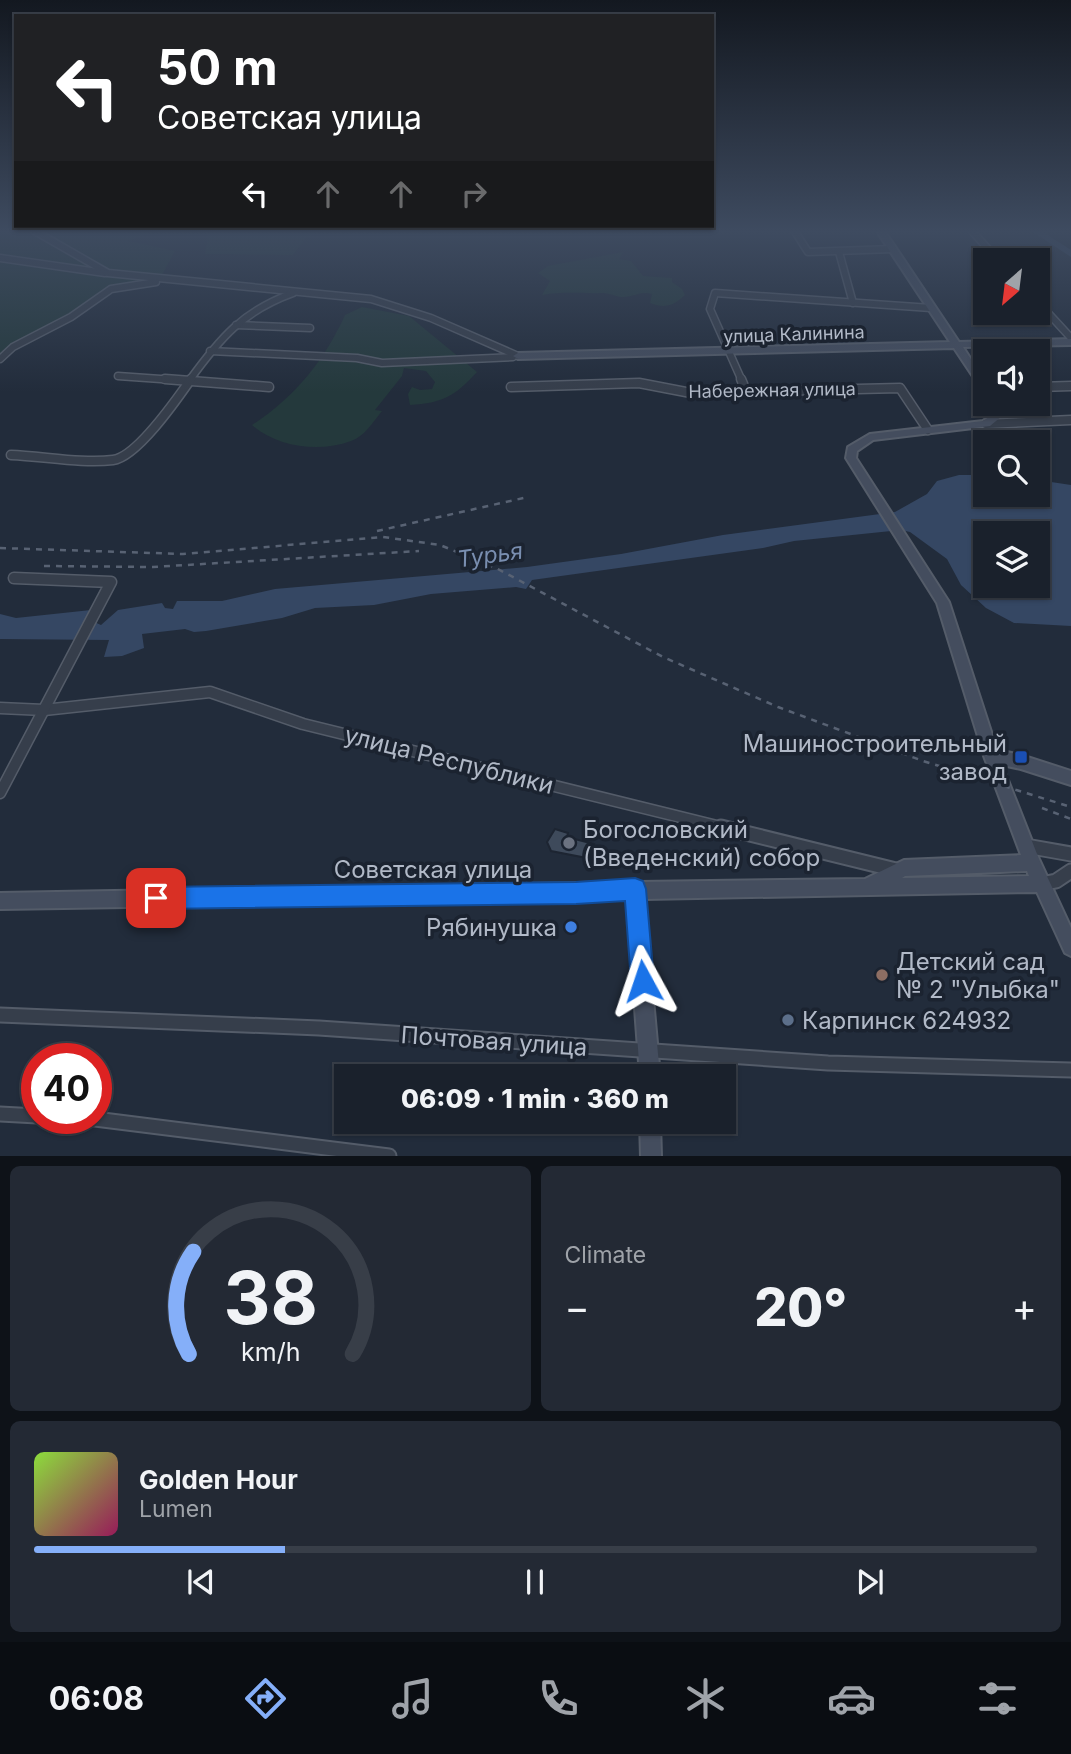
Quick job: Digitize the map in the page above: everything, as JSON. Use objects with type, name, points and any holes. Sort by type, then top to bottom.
[{"type":"street","points":[[0,359],[13,347],[71,317],[111,289],[143,284]]},
{"type":"street","points":[[212,284],[389,303],[518,356]]},
{"type":"street","points":[[848,284],[853,303]]},
{"type":"street","points":[[916,284],[973,370]]},
{"type":"street","points":[[11,455],[116,460],[128,453],[160,422],[210,351],[236,325],[269,301],[302,292]]},
{"type":"street","points":[[746,391],[710,309],[715,293],[931,308]]},
{"type":"street","points":[[1050,316],[1071,340]]},
{"type":"street","points":[[236,325],[310,328]]},
{"type":"street","name":"улица Калинина","points":[[518,356],[730,352],[1071,340]]},
{"type":"street","points":[[210,351],[357,358],[382,363],[518,356]]},
{"type":"street","points":[[118,376],[269,387]]},
{"type":"street","name":"Набережная улица","points":[[511,387],[639,383],[672,392],[900,388],[928,430]]},
{"type":"street","points":[[1050,387],[1071,386]]},
{"type":"street","points":[[986,424],[997,416]]},
{"type":"street","points":[[1071,420],[986,424],[870,437],[852,449],[851,458],[855,470],[900,535],[948,613],[991,756],[1032,863],[1071,947]]},
{"type":"street","points":[[0,793],[111,582],[14,578]]},
{"type":"street","name":"улица Республики","points":[[0,708],[44,710],[210,692],[294,722],[896,870]]},
{"type":"street","points":[[991,756],[1021,762],[1071,778]]},
{"type":"street","points":[[1026,846],[1071,854]]},
{"type":"street","points":[[866,888],[896,870],[1032,863]]},
{"type":"street","points":[[1041,884],[1056,880],[1071,871]]},
{"type":"street","name":"Советская улица","points":[[0,901],[1041,884]]},
{"type":"street","points":[[635,889],[650,1064]]},
{"type":"street","name":"Почтовая улица","points":[[0,1015],[230,1023],[650,1053],[990,1069],[1071,1070]]},
{"type":"street","points":[[0,1114],[21,1115]]},
{"type":"street","points":[[112,1121],[389,1156]]},
{"type":"street","points":[[650,1134],[651,1156]]},
{"type":"green space","points":[[0,284],[128,284],[102,291],[71,314],[11,346],[0,356]]},
{"type":"green space","points":[[548,284],[675,284],[685,295],[673,304],[660,306],[650,303],[652,294],[648,293],[622,297],[603,293],[542,295]]},
{"type":"green space","points":[[362,307],[409,316],[477,372],[448,397],[410,405],[408,394],[412,387],[420,390],[432,389],[435,382],[426,371],[404,368],[402,376],[375,410],[382,411],[368,428],[356,439],[339,445],[299,446],[274,438],[252,425],[295,390],[328,348],[345,315]]},
{"type":"water","name":"Турья","points":[[959,475],[973,475],[973,507],[1050,507],[1050,482],[1071,485],[1071,626],[1014,623],[986,608],[975,598],[1050,598],[1050,521],[973,521],[973,596],[961,585],[947,559],[910,532],[901,530],[794,541],[763,548],[532,580],[526,589],[516,587],[431,594],[374,605],[315,608],[282,618],[206,631],[194,632],[185,629],[142,634],[144,648],[122,656],[104,657],[109,640],[0,639],[0,614],[16,618],[91,610],[87,619],[101,625],[118,610],[162,603],[165,608],[173,609],[177,601],[222,601],[275,589],[527,567],[621,554],[723,535],[895,512],[927,494],[937,481]]},
{"type":"building","name":"Богословский (Введенский) собор","points":[[555,829],[568,833],[567,837],[594,844],[593,847],[599,848],[597,856],[593,855],[592,859],[551,851],[547,842]]},
{"type":"railway","points":[[377,531],[528,497]]},
{"type":"railway","points":[[0,548],[183,554],[383,537],[440,545],[496,568],[663,657],[778,707],[923,761],[1071,807]]},
{"type":"railway","points":[[44,566],[153,567],[419,551]]},
{"type":"railway","points":[[1042,808],[1071,819]]},
{"type":"place","name":"Машиностроительный завод","points":[[1021,757]]},
{"type":"place","name":"Богословский (Введенский) собор","points":[[569,843]]},
{"type":"place","name":"Рябинушка","points":[[571,927]]},
{"type":"place","name":"Детский сад № 2 \"Улыбка\"","points":[[882,975]]},
{"type":"place","name":"Карпинск 624932","points":[[788,1020]]},
{"type":"route","points":[[156,898],[364,893],[576,893],[635,889],[643,981]]}]
